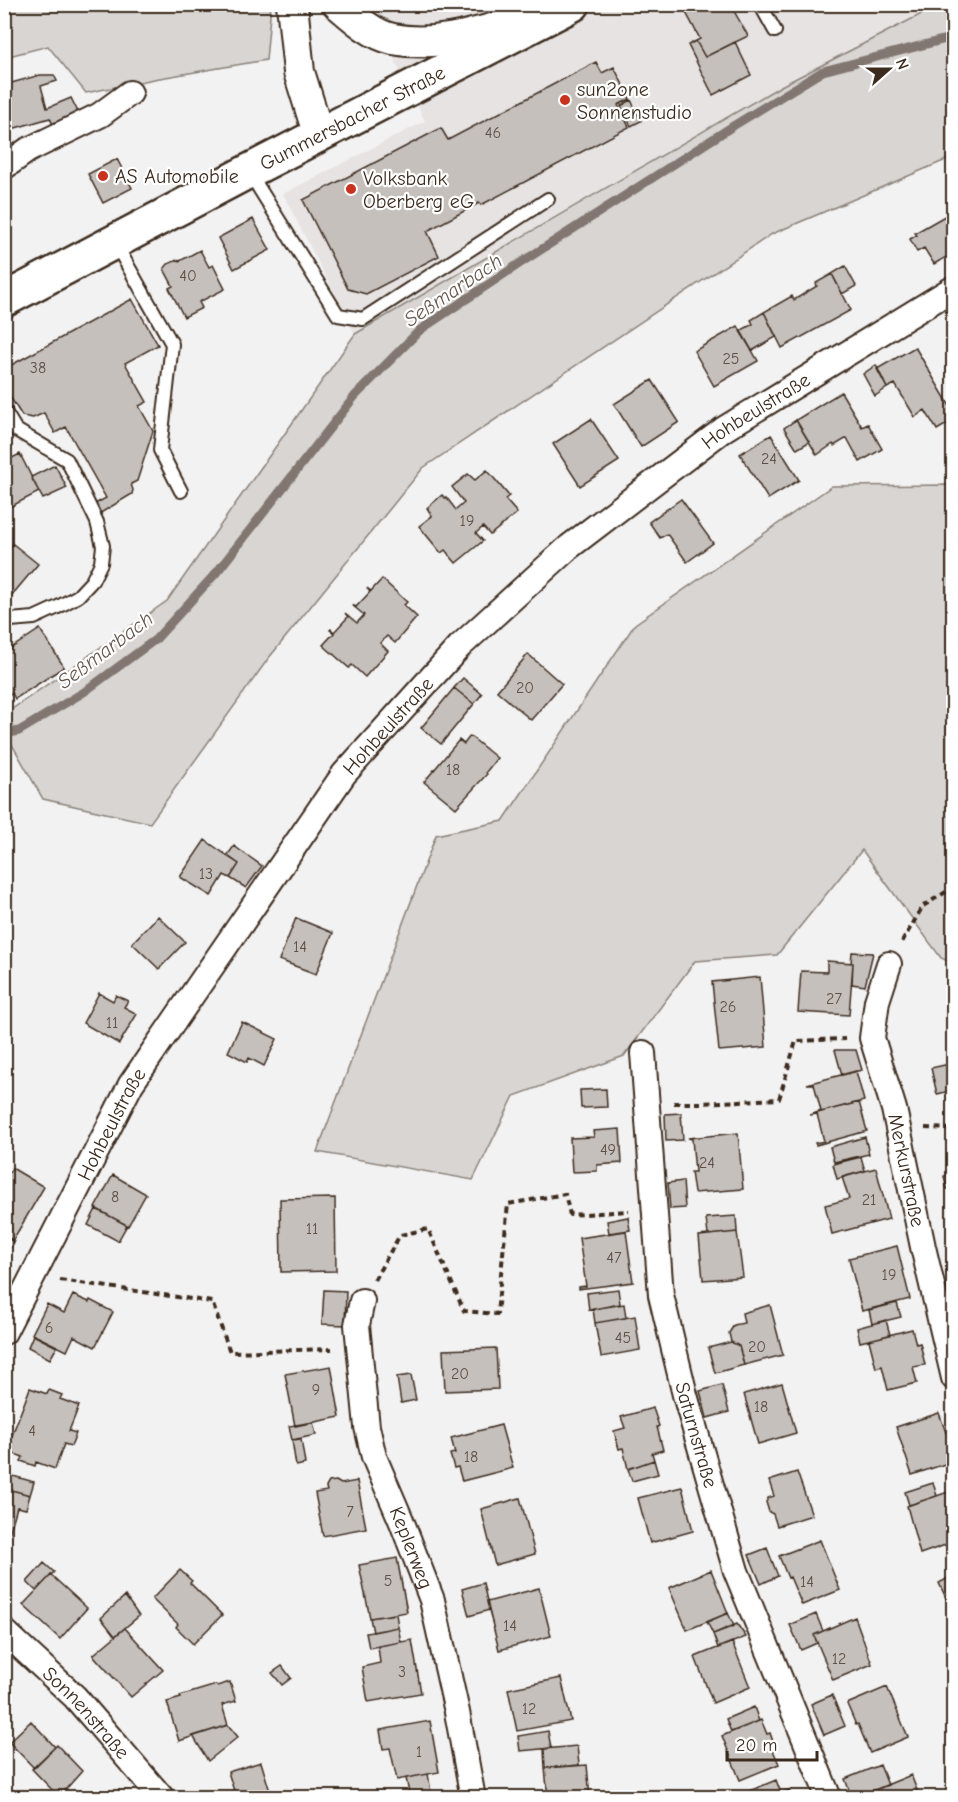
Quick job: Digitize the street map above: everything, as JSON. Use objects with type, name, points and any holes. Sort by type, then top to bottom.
[{"type":"main road","name":"Gummersbacher Straße","points":[[4,300],[570,6]]},
{"type":"street","points":[[292,4],[299,72],[319,136]]},
{"type":"street","points":[[338,4],[363,25],[392,39],[431,42],[481,32],[570,6]]},
{"type":"street","points":[[4,166],[28,150],[100,115],[130,93]]},
{"type":"street","name":"Hohbeulstraße","points":[[4,1332],[131,1084],[344,774],[460,646],[569,547],[724,429],[954,288]]},
{"type":"street","name":"Merkurstraße","points":[[890,964],[877,1001],[872,1038],[894,1109],[954,1378]]},
{"type":"street","name":"Saturnstraße","points":[[643,1053],[661,1295],[685,1395],[736,1570],[828,1797]]},
{"type":"street","name":"Keplerweg","points":[[362,1301],[357,1325],[367,1427],[374,1457],[432,1600],[457,1712],[472,1797]]},
{"type":"street","name":"Sonnenstraße","points":[[4,1631],[75,1697],[159,1796]]},
{"type":"lane","points":[[760,4],[774,31]]},
{"type":"lane","points":[[249,171],[338,315],[363,320],[548,199]]},
{"type":"lane","points":[[114,242],[172,345],[160,450],[181,491]]},
{"type":"lane","points":[[4,410],[16,430],[67,460],[97,522],[103,546],[101,563],[92,581],[78,596],[34,618],[10,620],[4,618]]},
{"type":"path","points":[[890,964],[923,906],[954,887]]},
{"type":"path","points":[[647,1102],[701,1103],[779,1099],[796,1041],[872,1038]]},
{"type":"path","points":[[362,1301],[400,1235],[428,1229],[464,1311],[497,1314],[508,1204],[565,1194],[570,1215],[655,1209]]},
{"type":"path","points":[[33,1276],[212,1302],[231,1352],[358,1347]]},
{"type":"shaded area","points":[[941,4],[953,5],[953,157],[772,234],[423,468],[268,659],[150,823],[43,799],[5,732],[5,714],[167,601],[355,334],[781,86]]},
{"type":"shaded area","points":[[4,5],[271,5],[266,60],[86,93],[48,46],[5,57]]},
{"type":"shaded area","points":[[367,5],[941,5],[780,86],[355,334],[283,194],[425,121]]},
{"type":"shaded area","points":[[953,485],[953,963],[941,958],[862,850],[777,955],[695,961],[624,1056],[514,1096],[473,1180],[317,1152],[436,835],[503,821],[635,624],[832,486]]},
{"type":"building","points":[[730,4],[748,36],[705,57],[696,41],[700,39],[682,5]]},
{"type":"building","points":[[696,41],[705,57],[735,42],[751,75],[713,95],[688,45]]},
{"type":"building","points":[[596,62],[602,73],[614,67],[630,99],[618,105],[629,127],[427,231],[439,256],[366,294],[348,289],[303,200],[441,128],[448,140]]},
{"type":"building","points":[[40,75],[54,75],[57,81],[41,86],[47,108],[71,98],[79,114],[53,125],[50,118],[5,131],[4,85]]},
{"type":"building","points":[[631,100],[641,121],[631,126],[621,106]]},
{"type":"building","points":[[117,159],[132,188],[103,203],[88,174]]},
{"type":"building","points":[[950,213],[954,218],[954,258],[950,255],[934,264],[924,248],[917,252],[910,239],[917,235],[915,233]]},
{"type":"building","points":[[253,219],[270,250],[234,269],[218,238]]},
{"type":"building","points":[[200,250],[209,267],[213,265],[225,289],[199,302],[202,308],[184,317],[169,288],[173,286],[164,269],[168,264],[180,261]]},
{"type":"building","points":[[845,266],[856,286],[842,294],[832,274]]},
{"type":"building","points":[[832,274],[851,310],[782,348],[764,312],[792,296],[794,300]]},
{"type":"building","points":[[132,299],[158,345],[125,363],[147,402],[139,406],[153,431],[137,481],[131,484],[132,494],[99,514],[93,505],[106,498],[66,427],[55,433],[44,413],[33,418],[22,416],[4,387],[4,369]]},
{"type":"building","points":[[764,312],[776,337],[752,351],[740,331],[753,324],[751,320]]},
{"type":"building","points":[[738,326],[758,361],[714,386],[694,351]]},
{"type":"building","points":[[915,347],[954,413],[954,420],[937,430],[925,410],[915,417],[895,384],[887,388],[877,369]]},
{"type":"building","points":[[876,365],[887,388],[875,396],[863,374]]},
{"type":"building","points":[[652,380],[679,422],[641,447],[614,404]]},
{"type":"building","points":[[841,392],[862,427],[868,424],[882,449],[860,462],[847,438],[817,455],[796,420]]},
{"type":"building","points":[[591,419],[619,461],[580,486],[553,444]]},
{"type":"building","points":[[796,420],[809,442],[797,449],[784,428]]},
{"type":"building","points":[[771,435],[799,480],[768,499],[740,454]]},
{"type":"building","points":[[20,454],[39,492],[4,510],[4,462]]},
{"type":"building","points":[[55,465],[67,488],[43,499],[31,477]]},
{"type":"building","points":[[487,470],[509,496],[505,499],[517,513],[490,535],[483,527],[476,533],[483,541],[456,563],[445,550],[441,553],[419,526],[432,516],[427,508],[442,495],[456,510],[464,503],[452,487],[468,474],[475,480]]},
{"type":"building","points":[[681,499],[713,543],[687,562],[667,534],[660,538],[649,522]]},
{"type":"building","points":[[13,544],[38,564],[7,601],[4,599],[4,554]]},
{"type":"building","points":[[382,579],[407,602],[404,605],[417,617],[395,643],[387,636],[380,643],[388,651],[365,677],[352,665],[349,668],[323,645],[334,633],[330,630],[334,632],[348,617],[345,613],[357,623],[364,615],[352,605],[356,607],[370,592],[367,588],[371,591]]},
{"type":"building","points":[[40,629],[64,667],[15,699],[12,693],[4,698],[4,653]]},
{"type":"building","points":[[528,654],[562,684],[531,720],[497,691]]},
{"type":"building","points":[[463,678],[482,694],[474,704],[454,688]]},
{"type":"building","points":[[454,688],[474,704],[441,744],[421,728]]},
{"type":"building","points":[[470,736],[497,758],[486,772],[487,774],[456,808],[424,782],[459,740],[464,744]]},
{"type":"building","points":[[205,840],[239,864],[230,878],[224,875],[211,896],[180,877]]},
{"type":"building","points":[[234,846],[262,866],[246,888],[230,878],[239,864],[227,856]]},
{"type":"building","points":[[158,916],[185,942],[159,969],[132,943]]},
{"type":"building","points":[[296,918],[333,933],[316,974],[279,960]]},
{"type":"building","points":[[852,952],[873,953],[865,986],[852,984]]},
{"type":"building","points":[[827,961],[853,963],[849,1015],[798,1012],[801,971],[827,972]]},
{"type":"building","points":[[760,977],[766,1047],[719,1051],[712,982]]},
{"type":"building","points":[[99,993],[113,1001],[116,995],[128,1001],[124,1007],[137,1014],[119,1044],[83,1023]]},
{"type":"building","points":[[242,1022],[277,1039],[264,1066],[249,1058],[247,1062],[228,1052]]},
{"type":"building","points":[[835,1050],[856,1050],[862,1070],[842,1075]]},
{"type":"building","points":[[954,1063],[954,1090],[937,1094],[931,1068]]},
{"type":"building","points":[[856,1071],[864,1101],[813,1114],[821,1111],[814,1084],[807,1084]]},
{"type":"building","points":[[606,1089],[607,1107],[581,1108],[580,1090]]},
{"type":"building","points":[[859,1102],[867,1131],[816,1145],[815,1143],[824,1141],[817,1114],[810,1115]]},
{"type":"building","points":[[681,1113],[683,1140],[666,1141],[665,1114]]},
{"type":"building","points":[[620,1129],[622,1163],[597,1165],[597,1171],[572,1172],[570,1138],[594,1137],[593,1131]]},
{"type":"building","points":[[738,1133],[743,1189],[694,1193],[691,1172],[695,1172],[692,1139],[688,1138]]},
{"type":"building","points":[[865,1137],[869,1154],[834,1162],[830,1147]]},
{"type":"building","points":[[861,1157],[865,1171],[837,1179],[833,1164]]},
{"type":"building","points":[[12,1168],[44,1187],[13,1240],[4,1236],[4,1182]]},
{"type":"building","points":[[876,1168],[889,1219],[832,1234],[825,1205],[849,1199],[842,1177]]},
{"type":"building","points":[[954,1174],[954,1187],[947,1189],[944,1176]]},
{"type":"building","points":[[113,1175],[146,1194],[128,1226],[95,1208]]},
{"type":"building","points":[[683,1181],[685,1208],[670,1209],[668,1183]]},
{"type":"building","points":[[335,1198],[336,1271],[281,1272],[280,1199]]},
{"type":"building","points":[[96,1209],[127,1225],[118,1241],[88,1225]]},
{"type":"building","points":[[736,1216],[737,1232],[708,1235],[706,1218]]},
{"type":"building","points":[[628,1217],[630,1230],[609,1233],[607,1221]]},
{"type":"building","points":[[626,1231],[633,1282],[579,1289],[579,1287],[586,1286],[579,1238]]},
{"type":"building","points":[[737,1232],[743,1277],[703,1280],[699,1236]]},
{"type":"building","points":[[4,1236],[14,1242],[4,1259]]},
{"type":"building","points":[[897,1246],[910,1299],[862,1311],[849,1258]]},
{"type":"building","points":[[618,1289],[620,1304],[589,1310],[587,1293]]},
{"type":"building","points":[[324,1290],[346,1291],[345,1325],[322,1324]]},
{"type":"building","points":[[73,1295],[89,1302],[90,1300],[113,1312],[95,1347],[74,1336],[67,1351],[32,1334],[47,1304],[64,1313]]},
{"type":"building","points":[[897,1303],[901,1317],[872,1324],[869,1310]]},
{"type":"building","points":[[624,1304],[626,1318],[595,1323],[593,1309]]},
{"type":"building","points":[[770,1305],[783,1355],[744,1365],[739,1346],[731,1342],[729,1333],[734,1325],[744,1323],[742,1313]]},
{"type":"building","points":[[635,1316],[640,1350],[601,1357],[595,1323]]},
{"type":"building","points":[[886,1320],[890,1335],[860,1342],[857,1328]]},
{"type":"building","points":[[912,1329],[916,1344],[920,1343],[925,1365],[913,1367],[917,1383],[888,1390],[882,1366],[876,1368],[869,1340]]},
{"type":"building","points":[[33,1335],[57,1347],[50,1359],[28,1347]]},
{"type":"building","points":[[731,1342],[739,1346],[744,1365],[715,1373],[708,1348]]},
{"type":"building","points":[[496,1348],[498,1389],[445,1391],[443,1350]]},
{"type":"building","points":[[331,1366],[340,1417],[295,1426],[285,1374]]},
{"type":"building","points":[[411,1375],[416,1400],[401,1403],[397,1377]]},
{"type":"building","points":[[782,1383],[796,1433],[758,1444],[744,1394]]},
{"type":"building","points":[[722,1385],[729,1412],[707,1418],[700,1391]]},
{"type":"building","points":[[30,1388],[47,1394],[49,1390],[62,1395],[60,1399],[79,1406],[69,1431],[76,1433],[71,1446],[64,1444],[55,1469],[36,1462],[35,1466],[21,1461],[23,1457],[6,1451]]},
{"type":"building","points":[[653,1408],[663,1450],[652,1453],[654,1460],[628,1469],[623,1448],[619,1449],[614,1431],[625,1428],[621,1417]]},
{"type":"building","points":[[939,1413],[954,1461],[912,1475],[896,1427]]},
{"type":"building","points":[[313,1422],[316,1435],[292,1440],[289,1426]]},
{"type":"building","points":[[501,1425],[513,1468],[462,1481],[458,1467],[454,1468],[450,1454],[455,1453],[451,1438]]},
{"type":"building","points":[[301,1439],[305,1464],[296,1466],[292,1440]]},
{"type":"building","points":[[654,1460],[658,1474],[632,1481],[628,1469]]},
{"type":"building","points":[[797,1472],[812,1515],[777,1526],[766,1502],[768,1498],[774,1496],[769,1481]]},
{"type":"building","points":[[6,1474],[34,1482],[30,1495],[4,1488]]},
{"type":"building","points":[[336,1481],[341,1484],[357,1481],[366,1528],[323,1536],[315,1493],[327,1491],[326,1487],[329,1482]]},
{"type":"building","points":[[933,1483],[937,1496],[909,1505],[905,1492]]},
{"type":"building","points":[[682,1487],[693,1531],[650,1543],[638,1498]]},
{"type":"building","points":[[4,1488],[30,1495],[26,1509],[17,1507],[6,1545]]},
{"type":"building","points":[[954,1490],[954,1541],[920,1554],[907,1506]]},
{"type":"building","points":[[520,1498],[535,1554],[495,1565],[481,1509]]},
{"type":"building","points":[[820,1540],[840,1590],[802,1605],[779,1556]]},
{"type":"building","points":[[767,1548],[778,1576],[761,1584],[749,1555]]},
{"type":"building","points":[[397,1558],[407,1612],[370,1618],[359,1565]]},
{"type":"building","points":[[44,1563],[54,1572],[36,1591],[27,1582]]},
{"type":"building","points":[[180,1570],[222,1615],[193,1644],[176,1627],[178,1624],[152,1599]]},
{"type":"building","points":[[711,1570],[728,1613],[687,1630],[669,1588]]},
{"type":"building","points":[[51,1575],[87,1608],[60,1639],[23,1605]]},
{"type":"building","points":[[954,1575],[954,1597],[947,1600],[939,1583]]},
{"type":"building","points":[[483,1583],[489,1610],[469,1616],[462,1589]]},
{"type":"building","points":[[539,1588],[551,1636],[499,1650],[487,1602]]},
{"type":"building","points":[[125,1596],[139,1616],[115,1636],[101,1618]]},
{"type":"building","points":[[728,1613],[734,1626],[713,1634],[707,1622]]},
{"type":"building","points":[[396,1614],[398,1627],[373,1632],[370,1618]]},
{"type":"building","points":[[816,1614],[823,1631],[814,1635],[817,1643],[801,1650],[790,1625]]},
{"type":"building","points":[[855,1617],[872,1664],[833,1680],[814,1635]]},
{"type":"building","points":[[737,1624],[746,1637],[718,1648],[713,1634]]},
{"type":"building","points":[[398,1627],[401,1642],[369,1648],[366,1633]]},
{"type":"building","points":[[125,1628],[163,1670],[131,1697],[93,1655]]},
{"type":"building","points":[[412,1640],[421,1693],[368,1702],[362,1667],[380,1663],[378,1646]]},
{"type":"building","points":[[732,1642],[750,1687],[713,1703],[695,1657]]},
{"type":"building","points":[[282,1666],[291,1678],[282,1685],[272,1673]]},
{"type":"building","points":[[561,1678],[571,1721],[517,1731],[508,1689]]},
{"type":"building","points":[[230,1682],[236,1701],[222,1705],[228,1725],[179,1741],[167,1702]]},
{"type":"building","points":[[887,1687],[908,1737],[870,1753],[847,1704]]},
{"type":"building","points":[[832,1695],[845,1726],[824,1735],[811,1704]]},
{"type":"building","points":[[754,1707],[759,1721],[731,1732],[726,1719]]},
{"type":"building","points":[[761,1720],[767,1734],[770,1733],[775,1747],[772,1748],[779,1764],[740,1780],[722,1736]]},
{"type":"building","points":[[31,1721],[55,1747],[34,1768],[9,1742]]},
{"type":"building","points":[[430,1721],[439,1772],[397,1780],[390,1748],[383,1749],[380,1730]]},
{"type":"building","points":[[228,1725],[238,1737],[208,1761],[193,1736]]},
{"type":"building","points":[[548,1731],[551,1748],[520,1751],[518,1736]]},
{"type":"building","points":[[57,1745],[82,1771],[59,1797],[32,1769]]},
{"type":"building","points":[[577,1746],[579,1765],[545,1768],[544,1749]]},
{"type":"building","points":[[261,1762],[272,1798],[228,1798],[235,1794],[228,1772]]},
{"type":"building","points":[[587,1765],[590,1798],[548,1798],[545,1768]]},
{"type":"building","points":[[880,1765],[888,1785],[872,1791],[874,1796],[871,1798],[852,1798],[845,1779]]},
{"type":"building","points":[[428,1774],[432,1798],[410,1798],[406,1778]]},
{"type":"building","points":[[911,1775],[920,1798],[875,1798],[872,1791]]},
{"type":"building","points":[[776,1780],[781,1793],[789,1790],[793,1798],[749,1798],[747,1792]]},
{"type":"waterway","name":"Seßmarbach","points":[[4,734],[19,731],[84,692],[156,639],[217,572],[355,396],[420,330],[733,126],[823,71],[954,37]]},
{"type":"place","name":"sun2one Sonnenstudio","points":[[565,100]]},
{"type":"place","name":"AS Automobile","points":[[103,176]]},
{"type":"place","name":"Volksbank Oberberg eG","points":[[351,189]]}]
